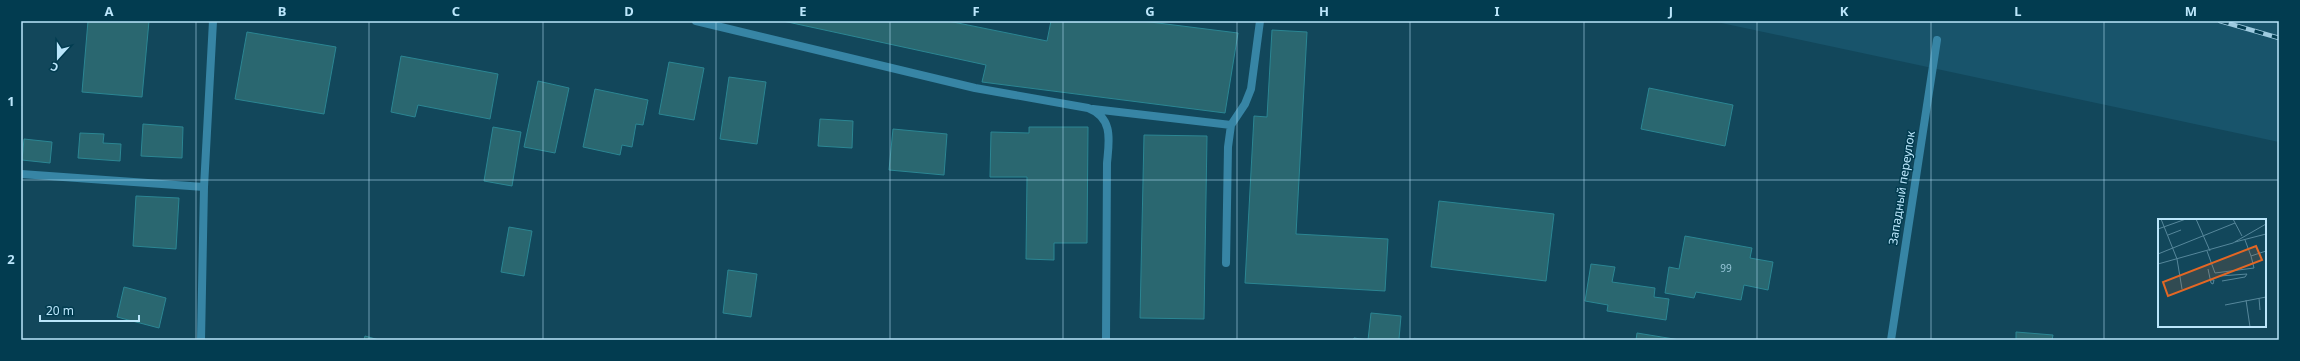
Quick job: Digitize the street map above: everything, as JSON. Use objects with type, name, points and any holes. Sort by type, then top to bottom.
[{"type":"street","points":[[201,340],[204,187],[213,21]]},
{"type":"street","points":[[696,21],[975,88],[1088,108],[1231,125]]},
{"type":"street","points":[[1226,263],[1228,147],[1231,125],[1245,104],[1251,89],[1260,21]]},
{"type":"street","name":"Западный переулок","points":[[1891,340],[1937,40]]},
{"type":"street","points":[[1088,108],[1103,117],[1108,131],[1106,340]]},
{"type":"street","points":[[21,174],[204,187]]},
{"type":"shaded area","points":[[1712,21],[2279,21],[2279,142]]},
{"type":"building","points":[[88,21],[149,21],[142,97],[82,92]]},
{"type":"building","points":[[783,21],[948,21],[1047,41],[1051,21],[1142,21],[1238,33],[1225,113],[982,82],[986,65]]},
{"type":"building","points":[[1272,30],[1307,32],[1296,234],[1388,239],[1385,291],[1245,283],[1254,116],[1267,117]]},
{"type":"building","points":[[247,32],[336,47],[324,114],[235,99]]},
{"type":"building","points":[[401,56],[498,74],[490,119],[418,105],[415,117],[391,112]]},
{"type":"building","points":[[669,62],[704,68],[694,120],[659,114]]},
{"type":"building","points":[[729,77],[766,82],[757,144],[720,139]]},
{"type":"building","points":[[538,81],[569,88],[555,153],[524,147]]},
{"type":"building","points":[[1649,88],[1733,105],[1725,146],[1641,129]]},
{"type":"building","points":[[595,89],[648,100],[643,125],[636,124],[632,147],[622,145],[620,155],[583,147]]},
{"type":"building","points":[[820,119],[853,121],[852,148],[818,146]]},
{"type":"building","points":[[143,124],[183,127],[182,158],[141,156]]},
{"type":"building","points":[[493,127],[521,132],[512,186],[484,181]]},
{"type":"building","points":[[1029,127],[1088,127],[1087,243],[1054,243],[1054,260],[1026,259],[1027,177],[990,177],[991,132],[1029,133]]},
{"type":"building","points":[[893,129],[947,134],[944,175],[889,170]]},
{"type":"building","points":[[80,133],[104,134],[103,143],[121,144],[120,161],[78,158]]},
{"type":"building","points":[[1144,135],[1207,136],[1204,319],[1140,318]]},
{"type":"building","points":[[24,139],[52,142],[50,163],[22,160]]},
{"type":"building","points":[[136,196],[179,198],[176,249],[133,246]]},
{"type":"building","points":[[1439,201],[1554,214],[1546,281],[1431,267]]},
{"type":"building","points":[[509,227],[532,231],[524,276],[501,272]]},
{"type":"building","points":[[1685,236],[1752,248],[1750,258],[1773,262],[1768,290],[1744,285],[1741,300],[1696,292],[1694,298],[1665,293],[1669,267],[1679,269]]},
{"type":"building","points":[[1591,264],[1615,267],[1612,282],[1655,288],[1654,297],[1669,299],[1666,320],[1607,311],[1608,305],[1585,301]]},
{"type":"building","points":[[728,270],[757,274],[751,317],[723,313]]},
{"type":"building","points":[[124,287],[166,298],[159,328],[117,317]]},
{"type":"building","points":[[1371,313],[1401,316],[1399,339],[1404,340],[1368,340]]},
{"type":"building","points":[[2016,332],[2053,335],[2052,340],[2016,340]]},
{"type":"building","points":[[1637,333],[1680,340],[1636,340]]},
{"type":"building","points":[[365,336],[379,340],[364,340]]},
{"type":"building","points":[[1354,338],[1368,340],[1353,340]]},
{"type":"railway","points":[[2220,21],[2279,38]]}]
